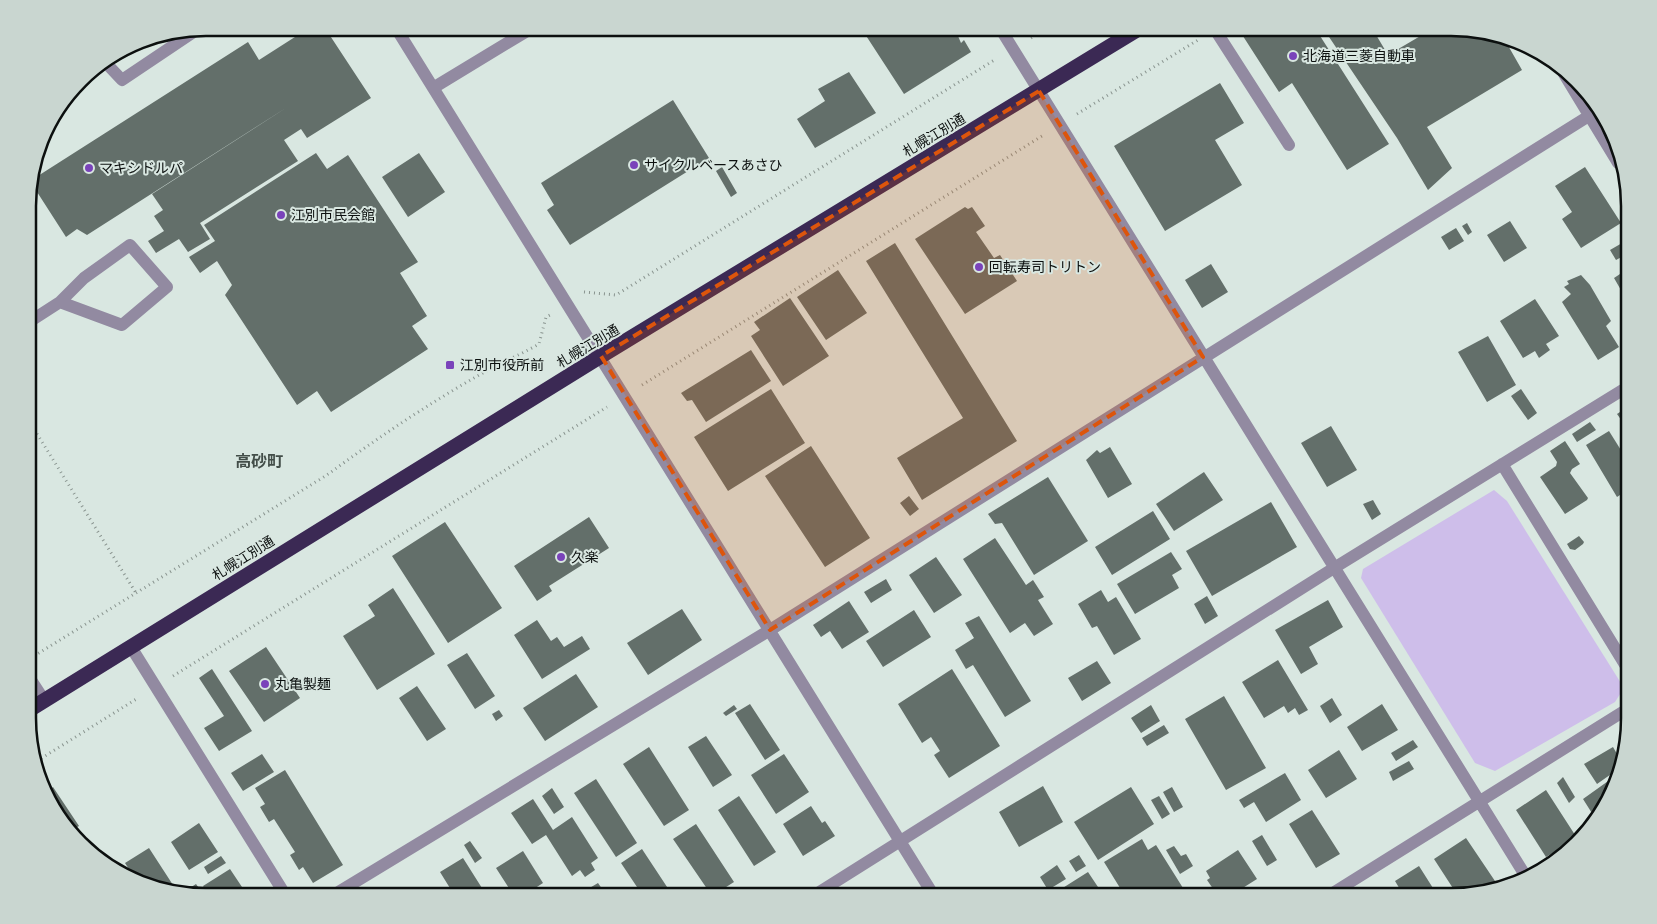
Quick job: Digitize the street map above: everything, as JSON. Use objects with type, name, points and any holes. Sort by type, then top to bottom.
[{"type":"highway","name":"札幌江別通","points":[[36,705],[601,356],[1127,36]]},
{"type":"street","points":[[1005,36],[1522,872]]},
{"type":"street","points":[[1219,36],[1289,145]]},
{"type":"street","points":[[401,37],[929,887]]},
{"type":"street","points":[[433,88],[518,37]]},
{"type":"street","points":[[109,67],[122,80],[184,39]]},
{"type":"street","points":[[345,888],[770,630],[1593,113]]},
{"type":"street","points":[[36,317],[60,302],[84,278],[130,245],[167,288],[122,325],[60,302]]},
{"type":"street","points":[[827,888],[901,843],[1334,568],[1620,392]]},
{"type":"street","points":[[1502,464],[1620,656]]},
{"type":"street","points":[[131,647],[281,888]]},
{"type":"street","points":[[36,688],[44,700]]},
{"type":"street","points":[[1342,887],[1620,714]]},
{"type":"path","points":[[36,655],[318,480],[366,446],[474,378],[511,361],[538,344],[546,317],[584,292],[616,295],[1034,36]]},
{"type":"path","points":[[36,432],[136,593]]},
{"type":"highlighted area","points":[[1039,91],[1203,357],[770,630],[601,356]]},
{"type":"shaded area","points":[[1494,490],[1507,501],[1620,682],[1620,694],[1615,702],[1495,771],[1475,763],[1361,578],[1363,569]]},
{"type":"building","points":[[867,36],[958,36],[961,43],[964,40],[971,52],[904,94]]},
{"type":"building","points":[[1243,36],[1320,36],[1389,144],[1347,170],[1292,83],[1279,92]]},
{"type":"building","points":[[1328,36],[1377,36],[1388,55],[1420,36],[1473,38],[1509,47],[1522,70],[1427,127],[1452,168],[1428,190],[1397,138]]},
{"type":"building","points":[[295,37],[331,37],[371,98],[307,138],[301,129],[284,140],[298,161],[200,223],[210,239],[188,252],[179,239],[156,253],[148,241],[164,231],[154,216],[163,210],[152,194],[289,106],[87,235],[77,229],[66,237],[37,192],[40,175],[248,42],[259,60]]},
{"type":"building","points":[[849,72],[876,113],[815,148],[797,119],[825,101],[818,89]]},
{"type":"building","points":[[1220,83],[1244,123],[1215,140],[1242,185],[1165,231],[1114,146]]},
{"type":"building","points":[[673,100],[709,158],[570,245],[547,210],[554,205],[541,183]]},
{"type":"building","points":[[316,153],[327,169],[348,155],[418,262],[400,273],[427,316],[412,326],[428,349],[331,412],[317,391],[297,405],[225,295],[232,285],[217,261],[200,273],[189,257],[215,241],[204,225]]},
{"type":"building","points":[[419,153],[445,192],[408,217],[382,177]]},
{"type":"building","points":[[722,167],[737,193],[731,197],[716,171]]},
{"type":"building","points":[[1585,167],[1620,224],[1581,248],[1562,219],[1572,212],[1555,186]]},
{"type":"building","points":[[965,207],[968,209],[972,207],[985,226],[976,232],[994,258],[1000,255],[1017,281],[965,314],[915,239]]},
{"type":"building","points":[[1510,221],[1527,248],[1504,262],[1487,235]]},
{"type":"building","points":[[1467,223],[1472,232],[1468,235],[1462,226]]},
{"type":"building","points":[[1456,228],[1464,241],[1449,250],[1441,237]]},
{"type":"building","points":[[895,243],[1017,441],[922,500],[897,458],[963,418],[866,261]]},
{"type":"building","points":[[1620,244],[1620,258],[1616,260],[1610,250]]},
{"type":"building","points":[[1211,264],[1228,292],[1202,308],[1185,280]]},
{"type":"building","points":[[838,270],[867,313],[826,340],[797,297]]},
{"type":"building","points":[[1620,274],[1620,288],[1614,278]]},
{"type":"building","points":[[1581,275],[1590,285],[1611,321],[1606,326],[1619,347],[1598,360],[1562,302],[1571,294],[1564,287],[1569,284],[1567,281]]},
{"type":"building","points":[[790,298],[829,356],[783,386],[751,336],[760,330],[754,322]]},
{"type":"building","points":[[1535,299],[1559,336],[1546,344],[1550,350],[1539,358],[1535,351],[1523,358],[1500,321]]},
{"type":"building","points":[[1488,336],[1516,385],[1487,402],[1458,352]]},
{"type":"building","points":[[751,350],[771,381],[706,422],[692,400],[687,401],[681,393]]},
{"type":"building","points":[[771,389],[805,443],[728,491],[694,437]]},
{"type":"building","points":[[1521,389],[1537,413],[1528,420],[1511,396]]},
{"type":"building","points":[[1590,422],[1596,430],[1577,442],[1572,434]]},
{"type":"building","points":[[1331,426],[1357,470],[1327,487],[1301,443]]},
{"type":"building","points":[[1609,431],[1620,449],[1620,495],[1617,497],[1586,445]]},
{"type":"building","points":[[1565,441],[1580,464],[1572,469],[1570,473],[1588,498],[1565,514],[1540,477],[1556,466],[1557,462],[1550,451]]},
{"type":"building","points":[[811,446],[870,538],[825,567],[765,476]]},
{"type":"building","points":[[1110,447],[1132,484],[1108,498],[1086,460],[1097,450],[1100,453]]},
{"type":"building","points":[[1204,472],[1223,500],[1174,531],[1156,504]]},
{"type":"building","points":[[1048,477],[1088,541],[1034,575],[1002,523],[995,524],[988,514]]},
{"type":"building","points":[[909,496],[919,509],[910,516],[900,503]]},
{"type":"building","points":[[1373,500],[1381,514],[1372,520],[1363,504]]},
{"type":"building","points":[[1271,502],[1297,547],[1212,596],[1186,551]]},
{"type":"building","points":[[1153,511],[1170,539],[1112,575],[1095,547]]},
{"type":"building","name":"久楽","points":[[589,517],[609,548],[549,586],[552,591],[537,601],[514,566]]},
{"type":"building","points":[[445,522],[502,608],[448,643],[392,556]]},
{"type":"building","points":[[1579,536],[1584,542],[1583,544],[1575,550],[1570,549],[1567,544]]},
{"type":"building","points":[[995,538],[1026,585],[1033,580],[1044,597],[1038,600],[1053,624],[1034,636],[1025,623],[1010,633],[963,559]]},
{"type":"building","points":[[1171,552],[1182,569],[1172,575],[1179,588],[1135,614],[1117,584]]},
{"type":"building","points":[[936,557],[962,595],[934,613],[909,575]]},
{"type":"building","points":[[886,579],[892,590],[871,603],[864,592]]},
{"type":"building","points":[[393,588],[435,654],[377,690],[343,636],[375,616],[368,605]]},
{"type":"building","points":[[1101,590],[1108,602],[1116,597],[1141,639],[1114,655],[1097,626],[1092,628],[1078,604]]},
{"type":"building","points":[[1207,596],[1218,616],[1205,624],[1194,604]]},
{"type":"building","points":[[1328,600],[1343,627],[1309,647],[1318,664],[1301,674],[1275,630]]},
{"type":"building","points":[[849,601],[869,632],[842,649],[830,631],[821,637],[813,625]]},
{"type":"building","points":[[682,609],[702,640],[648,675],[627,643]]},
{"type":"building","points":[[914,610],[931,637],[883,667],[866,641]]},
{"type":"building","points":[[979,616],[1031,701],[1005,717],[973,665],[966,669],[955,650],[974,638],[965,623]]},
{"type":"building","points":[[537,620],[551,641],[557,637],[564,647],[582,636],[590,649],[542,679],[514,635]]},
{"type":"building","name":"丸亀製麺","points":[[266,647],[300,698],[264,722],[229,671]]},
{"type":"building","points":[[467,653],[495,696],[475,709],[447,665]]},
{"type":"building","points":[[1278,660],[1308,710],[1299,715],[1295,708],[1288,713],[1284,706],[1264,718],[1242,682]]},
{"type":"building","points":[[1097,661],[1111,683],[1082,701],[1068,678]]},
{"type":"building","points":[[212,669],[252,731],[219,751],[204,728],[224,716],[199,678]]},
{"type":"building","points":[[952,669],[1000,746],[949,778],[934,755],[940,751],[931,737],[922,743],[898,704]]},
{"type":"building","points":[[576,674],[598,707],[545,741],[523,708]]},
{"type":"building","points":[[417,686],[446,729],[427,741],[399,698]]},
{"type":"building","points":[[1224,696],[1266,768],[1226,790],[1185,719]]},
{"type":"building","points":[[1332,698],[1342,715],[1330,723],[1320,706]]},
{"type":"building","points":[[750,704],[780,750],[765,760],[735,713]]},
{"type":"building","points":[[1382,704],[1398,730],[1362,751],[1347,727]]},
{"type":"building","points":[[734,705],[737,709],[726,716],[723,713]]},
{"type":"building","points":[[1151,705],[1160,721],[1141,733],[1131,718]]},
{"type":"building","points":[[499,710],[503,716],[496,721],[492,714]]},
{"type":"building","points":[[1164,725],[1169,733],[1147,746],[1142,738]]},
{"type":"building","points":[[706,736],[732,775],[713,787],[688,747]]},
{"type":"building","points":[[1413,740],[1418,747],[1396,761],[1391,753]]},
{"type":"building","points":[[649,747],[689,810],[664,826],[623,764]]},
{"type":"building","points":[[1613,747],[1617,753],[1611,774],[1597,784],[1584,764]]},
{"type":"building","points":[[1339,750],[1357,779],[1326,798],[1308,770]]},
{"type":"building","points":[[262,754],[274,772],[243,791],[231,773]]},
{"type":"building","points":[[784,754],[809,792],[776,814],[751,775]]},
{"type":"building","points":[[1409,761],[1414,769],[1393,781],[1389,772]]},
{"type":"building","points":[[285,770],[343,865],[313,883],[303,867],[299,870],[290,855],[295,852],[274,819],[269,822],[260,807],[265,804],[255,788]]},
{"type":"building","points":[[1285,773],[1301,800],[1266,822],[1254,802],[1244,808],[1239,800]]},
{"type":"building","points":[[1563,777],[1575,797],[1569,803],[1557,783]]},
{"type":"building","points":[[596,779],[637,843],[616,857],[574,793]]},
{"type":"building","points":[[1608,781],[1592,813],[1583,799]]},
{"type":"building","points":[[1043,786],[1063,822],[1019,847],[999,812]]},
{"type":"building","points":[[53,787],[79,826],[77,827],[65,812],[52,788]]},
{"type":"building","points":[[1131,787],[1154,824],[1098,860],[1074,822]]},
{"type":"building","points":[[1172,787],[1183,807],[1174,812],[1163,792]]},
{"type":"building","points":[[552,788],[564,807],[554,814],[542,796]]},
{"type":"building","points":[[1546,790],[1574,834],[1563,845],[1546,857],[1516,810]]},
{"type":"building","points":[[739,796],[776,852],[754,866],[718,810]]},
{"type":"building","points":[[1159,796],[1170,814],[1162,819],[1151,800]]},
{"type":"building","points":[[533,799],[553,830],[572,817],[598,858],[591,863],[595,870],[585,877],[580,870],[572,876],[546,835],[532,844],[511,813]]},
{"type":"building","points":[[811,806],[822,823],[825,821],[835,836],[803,856],[783,824]]},
{"type":"building","points":[[1312,810],[1340,854],[1316,868],[1289,824]]},
{"type":"building","points":[[199,823],[218,852],[189,870],[171,842]]},
{"type":"building","points":[[696,824],[734,882],[725,888],[706,888],[673,839]]},
{"type":"building","points":[[1262,835],[1277,860],[1267,866],[1252,841]]},
{"type":"building","points":[[1466,838],[1495,881],[1452,887],[1434,859]]},
{"type":"building","points":[[1142,839],[1148,850],[1156,845],[1182,887],[1120,887],[1104,862]]},
{"type":"building","points":[[470,841],[482,858],[475,863],[464,845]]},
{"type":"building","points":[[1174,846],[1181,856],[1186,854],[1193,866],[1180,874],[1166,850]]},
{"type":"building","points":[[149,848],[172,884],[141,875],[129,869],[125,863]]},
{"type":"building","points":[[642,849],[667,888],[637,888],[621,863]]},
{"type":"building","points":[[1238,850],[1257,879],[1244,887],[1212,887],[1207,880],[1210,878],[1206,871]]},
{"type":"building","points":[[523,851],[543,883],[536,888],[509,888],[496,868]]},
{"type":"building","points":[[1079,855],[1086,866],[1076,872],[1069,861]]},
{"type":"building","points":[[221,856],[226,863],[208,874],[204,867]]},
{"type":"building","points":[[463,858],[482,888],[450,888],[440,872]]},
{"type":"building","points":[[1057,865],[1066,879],[1052,887],[1046,887],[1040,877]]},
{"type":"building","points":[[1419,866],[1432,887],[1399,887],[1395,881]]},
{"type":"building","points":[[230,869],[243,888],[207,888],[203,886]]},
{"type":"building","points":[[1088,872],[1098,887],[1064,887]]},
{"type":"building","points":[[598,883],[601,888],[590,888]]},
{"type":"place","name":"北海道三菱自動車","points":[[1293,56]]},
{"type":"place","name":"サイクルベースあさひ","points":[[634,165]]},
{"type":"place","name":"マキシドルパ","points":[[89,168]]},
{"type":"place","name":"江別市民会館","points":[[281,215]]},
{"type":"place","name":"回転寿司トリトン","points":[[979,267]]},
{"type":"place","name":"江別市役所前","points":[[450,365]]},
{"type":"place","name":"久楽","points":[[561,557]]},
{"type":"place","name":"丸亀製麺","points":[[265,684]]},
{"type":"district","name":"高砂町","points":[[259,461]]}]
